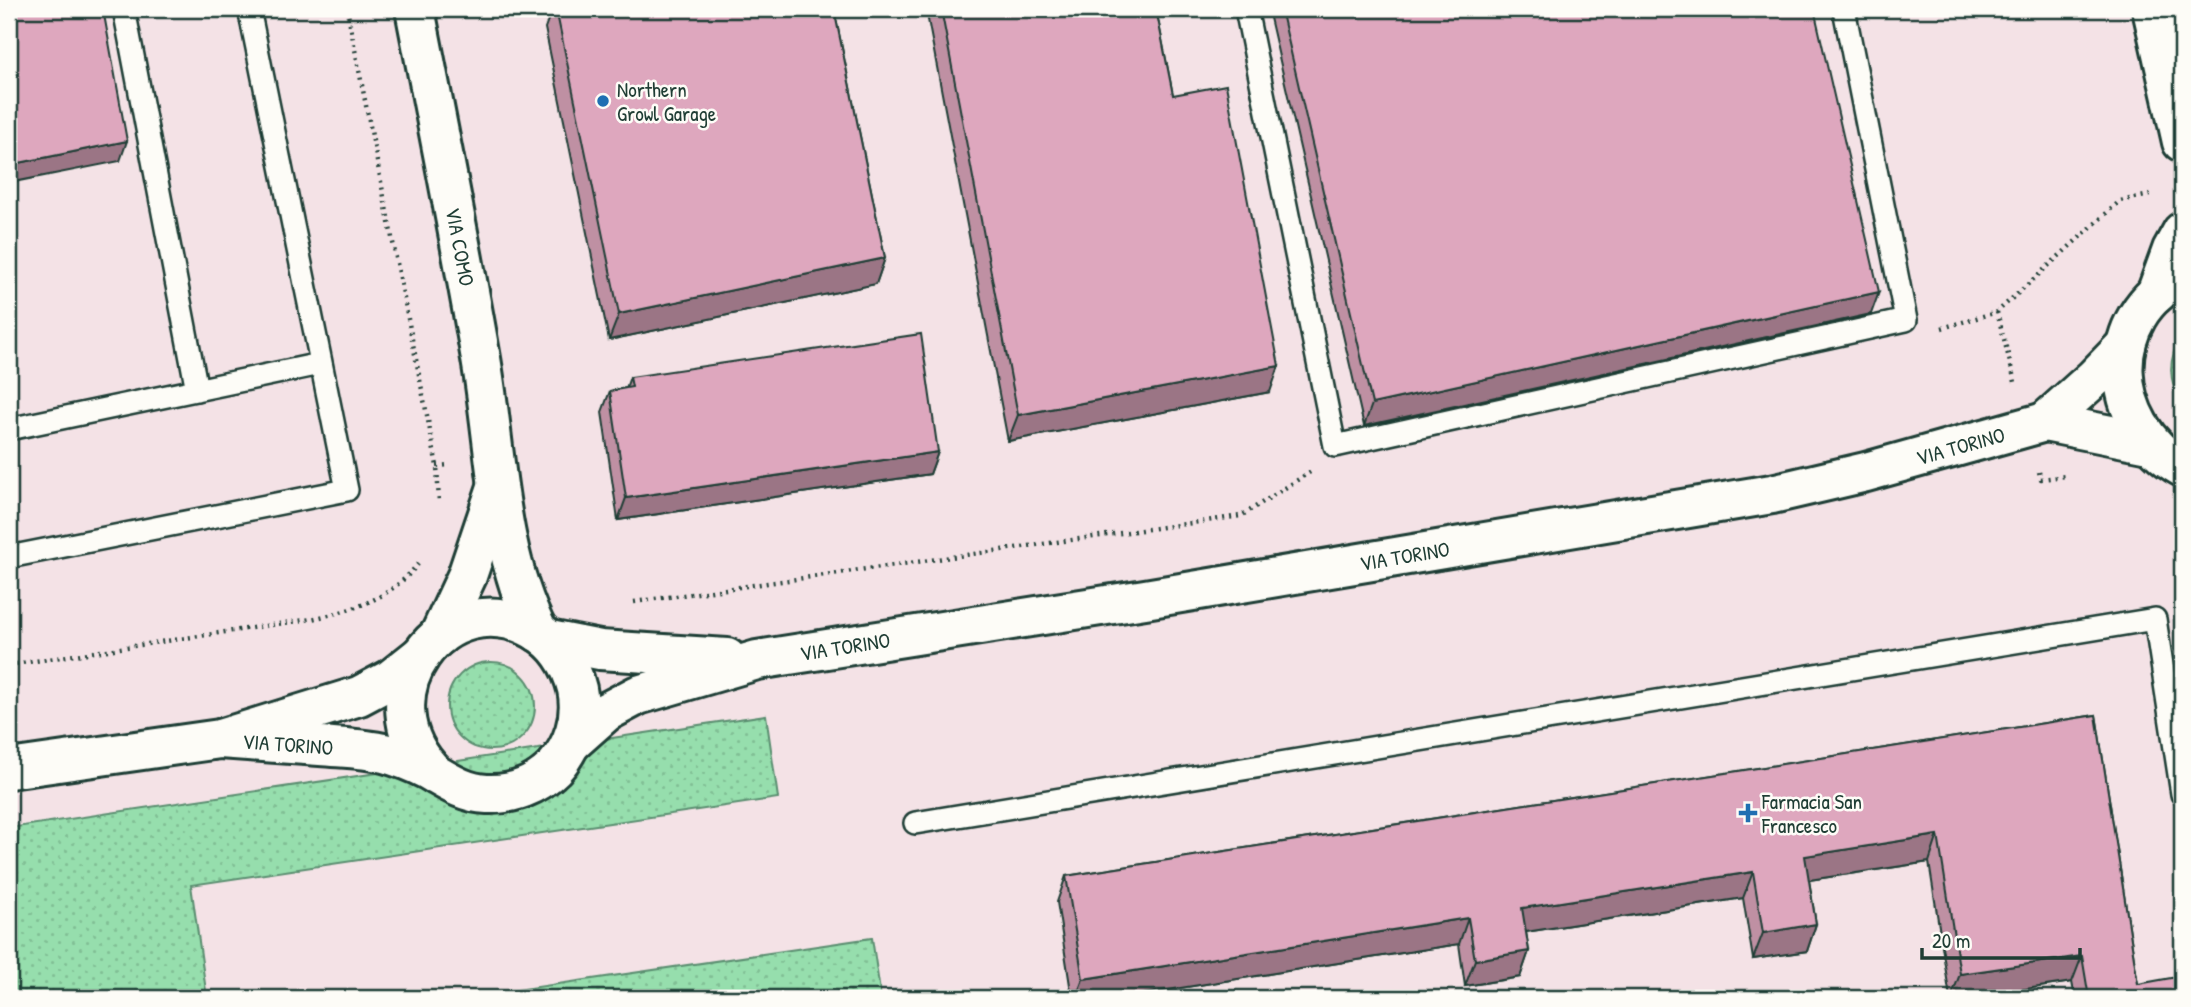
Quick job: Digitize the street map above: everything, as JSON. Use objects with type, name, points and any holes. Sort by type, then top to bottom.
[{"type":"street","name":"VIA COMO","points":[[415,9],[481,355],[498,485],[516,577],[527,611],[543,636]]},
{"type":"street","points":[[2152,9],[2182,142]]},
{"type":"street","name":"VIA TORINO","points":[[2182,232],[2172,250],[2169,285],[2141,311],[2126,345],[2123,374],[2126,396],[2135,421],[2150,443],[2182,467]]},
{"type":"street","name":"VIA TORINO","points":[[571,743],[606,712],[638,695],[757,660],[1145,600],[1772,494],[1866,472],[2045,422],[2126,345]]},
{"type":"street","name":"VIA TORINO","points":[[2045,422],[2150,443]]},
{"type":"street","name":"VIA COMO","points":[[430,646],[467,576],[498,485]]},
{"type":"street","name":"VIA TORINO","points":[[9,769],[220,739],[359,696],[391,678],[461,624],[488,619],[514,622],[543,636],[600,650],[757,660]]},
{"type":"street","name":"VIA TORINO","points":[[220,739],[346,747],[381,752],[415,764],[471,792],[511,792],[546,775],[565,755],[578,720],[578,694],[565,659],[543,636]]},
{"type":"street","name":"VIA TORINO","points":[[430,646],[413,666],[405,692],[405,718],[412,744],[436,775]]},
{"type":"lane","points":[[124,9],[197,390]]},
{"type":"lane","points":[[9,557],[346,490],[249,9]]},
{"type":"lane","points":[[1245,9],[1335,446],[1906,320],[1844,9]]},
{"type":"lane","points":[[9,429],[320,364]]},
{"type":"lane","points":[[915,822],[2155,619],[2174,681],[2182,794]]},
{"type":"path","points":[[629,603],[944,557]]},
{"type":"shaded area","points":[[9,9],[2182,9],[2182,998],[881,998],[872,938],[462,998],[207,998],[191,885],[778,798],[766,716],[9,828]]},
{"type":"green space","points":[[2182,333],[2182,405],[2171,369]]},
{"type":"green space","points":[[491,662],[516,669],[528,681],[535,706],[528,731],[516,743],[491,750],[466,743],[454,731],[447,706],[454,681],[466,669]]},
{"type":"green space","points":[[766,715],[778,798],[191,885],[207,998],[9,998],[9,828]]},
{"type":"green space","points":[[872,938],[881,998],[462,998]]},
{"type":"building","points":[[9,9],[103,9],[127,141],[9,165]]},
{"type":"building","points":[[556,9],[834,9],[885,258],[619,314]]},
{"type":"building","points":[[941,9],[1156,9],[1173,95],[1226,85],[1279,366],[1018,415]]},
{"type":"building","points":[[1281,9],[1814,9],[1879,292],[1372,404]]},
{"type":"building","points":[[921,334],[938,452],[626,498],[610,391],[632,387],[630,377]]},
{"type":"building","points":[[2096,715],[2138,984],[2182,976],[2182,998],[2089,998],[2082,956],[1960,974],[1938,835],[1805,856],[1816,924],[1763,933],[1753,872],[1522,908],[1529,951],[1475,960],[1468,918],[1083,979],[1066,876]]},
{"type":"place","name":"Northern Growl Garage","points":[[603,101]]},
{"type":"place","name":"Farmacia San Francesco","points":[[1748,813]]}]
